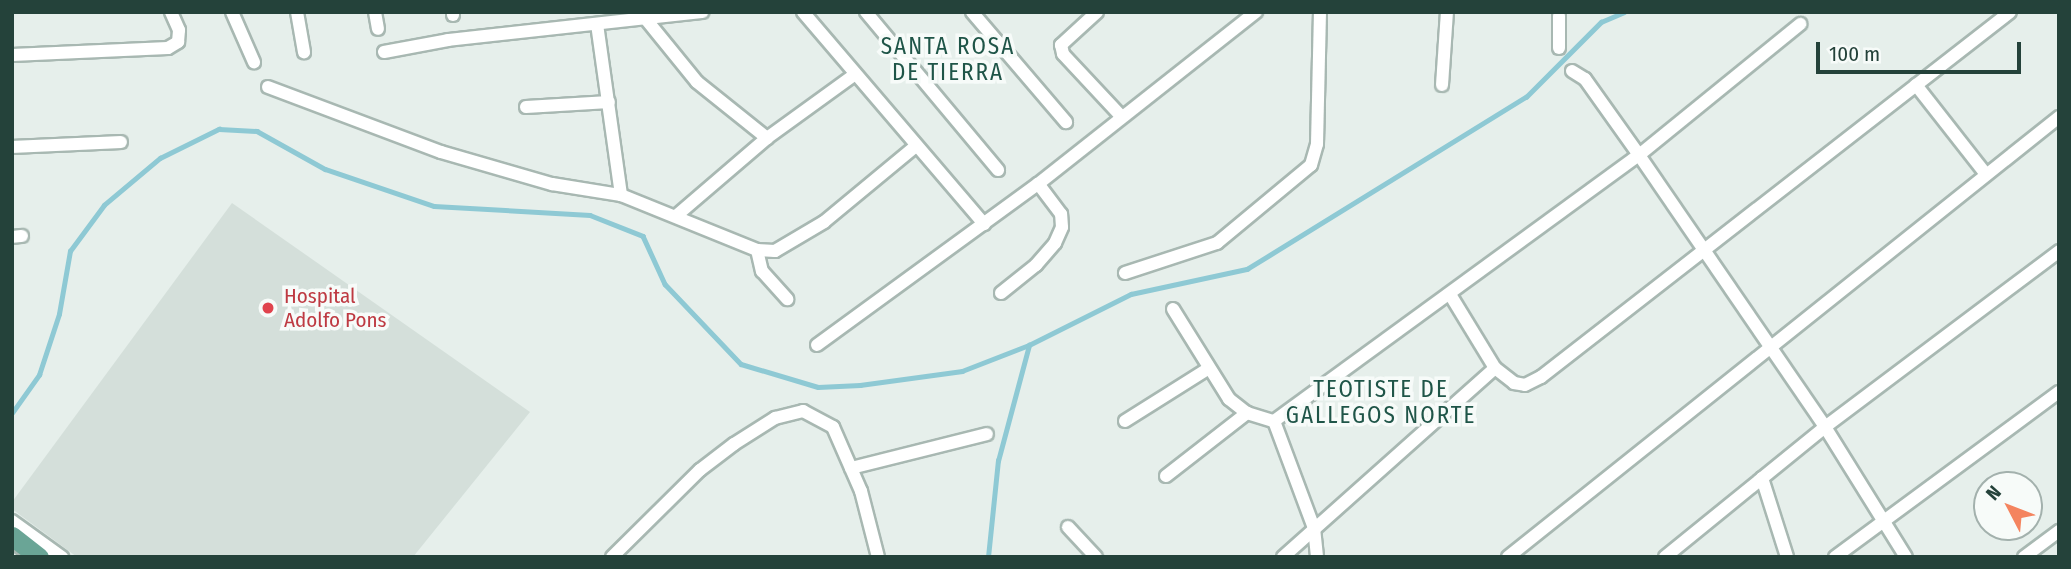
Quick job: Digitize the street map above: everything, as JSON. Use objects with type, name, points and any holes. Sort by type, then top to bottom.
[{"type":"main road","points":[[12,536],[39,557]]},
{"type":"street","points":[[12,55],[168,48],[178,42],[179,30],[171,12]]},
{"type":"street","points":[[232,12],[254,62]]},
{"type":"street","points":[[297,12],[304,52]]},
{"type":"street","points":[[375,12],[378,29]]},
{"type":"street","points":[[384,52],[448,40],[702,12]]},
{"type":"street","points":[[803,12],[984,225]]},
{"type":"street","points":[[866,12],[998,170]]},
{"type":"street","points":[[972,12],[1066,121]]},
{"type":"street","points":[[1097,12],[1061,45],[1063,54],[1122,117]]},
{"type":"street","points":[[817,345],[984,225],[1256,12]]},
{"type":"street","points":[[1125,273],[1217,243],[1311,165],[1317,144],[1320,12]]},
{"type":"street","points":[[1442,85],[1447,12]]},
{"type":"street","points":[[1451,296],[1495,368],[1514,383],[1525,385],[1541,377],[2010,12]]},
{"type":"street","points":[[1559,48],[1562,13]]},
{"type":"street","points":[[645,18],[697,82],[767,138]]},
{"type":"street","points":[[597,24],[621,195]]},
{"type":"street","points":[[1274,421],[1451,296],[1639,155],[1800,24]]},
{"type":"street","points":[[1572,71],[1581,74],[1705,250],[1825,427],[1906,557]]},
{"type":"street","points":[[676,216],[767,138],[854,75]]},
{"type":"street","points":[[1916,85],[1985,173]]},
{"type":"street","points":[[268,87],[440,152],[552,184],[621,195],[757,250],[775,251],[824,222],[916,146]]},
{"type":"street","points":[[526,107],[609,102]]},
{"type":"street","points":[[1508,557],[1771,349],[1985,173],[2059,117]]},
{"type":"street","points":[[12,147],[121,142]]},
{"type":"street","points":[[1001,293],[1036,265],[1055,243],[1062,227],[1061,214],[1038,184]]},
{"type":"street","points":[[757,250],[762,271],[787,299]]},
{"type":"street","points":[[1665,557],[1825,427],[2059,251]]},
{"type":"street","points":[[1172,309],[1229,399],[1247,413],[1274,421]]},
{"type":"street","points":[[1125,421],[1209,368]]},
{"type":"street","points":[[1283,557],[1495,368]]},
{"type":"street","points":[[1835,557],[2059,392]]},
{"type":"street","points":[[612,557],[700,470],[775,418],[803,411],[821,418],[833,427],[851,468],[878,557]]},
{"type":"street","points":[[1166,476],[1247,413]]},
{"type":"street","points":[[1274,421],[1314,528],[1317,557]]},
{"type":"street","points":[[851,468],[987,434]]},
{"type":"street","points":[[1762,478],[1787,557]]},
{"type":"street","points":[[12,521],[62,557]]},
{"type":"street","points":[[1068,527],[1096,557]]},
{"type":"street","points":[[2024,557],[2059,531]]},
{"type":"shaded area","name":"Hospital Adolfo Pons","points":[[232,203],[530,412],[413,557],[77,557],[12,509],[12,502]]},
{"type":"waterway","points":[[12,413],[39,375],[59,314],[70,251],[104,205],[160,158],[219,129],[257,131],[325,169],[434,206],[590,215],[643,236],[665,284],[741,364],[818,387],[860,385],[962,371],[1029,345],[1131,294],[1247,269],[1526,97],[1601,22],[1624,12]]},
{"type":"waterway","points":[[988,557],[998,461],[1029,345]]},
{"type":"place","name":"Hospital Adolfo Pons","points":[[268,308]]},
{"type":"district","name":"SANTA ROSA DE TIERRA","points":[[948,59]]},
{"type":"district","name":"TEOTISTE DE GALLEGOS NORTE","points":[[1381,402]]}]
